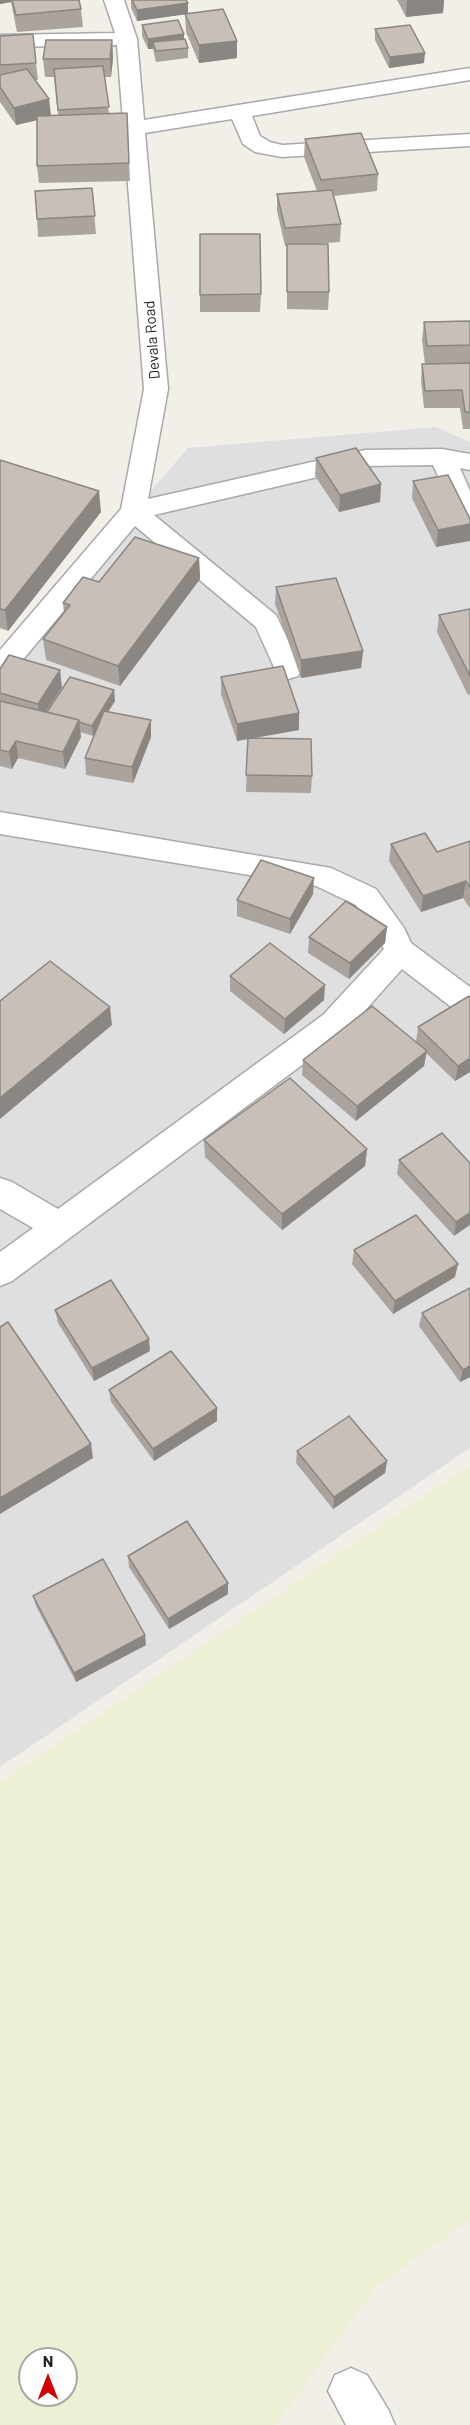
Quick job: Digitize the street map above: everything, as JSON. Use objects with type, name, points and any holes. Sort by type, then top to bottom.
[{"type":"street","name":"Devala Road","points":[[0,668],[133,511],[156,389],[127,39],[114,0]]},
{"type":"street","points":[[0,41],[127,39]]},
{"type":"street","points":[[136,128],[470,74]]},
{"type":"street","points":[[239,111],[251,140],[262,147],[282,151],[470,140]]},
{"type":"street","points":[[133,511],[365,458],[442,458],[470,462]]},
{"type":"street","points":[[442,458],[470,519]]},
{"type":"street","points":[[133,511],[267,622],[288,669]]},
{"type":"street","points":[[0,823],[321,876],[366,897],[393,936],[400,951],[470,1004]]},
{"type":"street","points":[[0,1271],[334,1024],[400,951]]},
{"type":"street","points":[[0,1192],[60,1227]]},
{"type":"shaded area","points":[[436,427],[470,442],[470,1448],[0,1767],[0,664],[188,448]]},
{"type":"green space","points":[[470,1465],[470,2220],[375,2288],[276,2425],[0,2425],[0,1782]]},
{"type":"building","points":[[12,0],[79,0],[81,9],[16,15]]},
{"type":"building","points":[[132,0],[186,0],[188,3],[137,10]]},
{"type":"building","points":[[223,9],[237,41],[199,45],[185,14]]},
{"type":"building","points":[[178,20],[184,34],[148,39],[142,25]]},
{"type":"building","points":[[410,25],[425,53],[390,57],[375,29]]},
{"type":"building","points":[[33,34],[36,63],[0,65],[0,36]]},
{"type":"building","points":[[185,39],[188,48],[156,51],[153,42]]},
{"type":"building","points":[[46,40],[112,40],[110,59],[43,59]]},
{"type":"building","points":[[103,66],[109,107],[58,110],[54,69]]},
{"type":"building","points":[[27,69],[49,99],[14,108],[0,87],[0,75]]},
{"type":"building","points":[[127,113],[129,163],[37,166],[37,116]]},
{"type":"building","points":[[361,133],[378,174],[321,180],[305,139]]},
{"type":"building","points":[[92,188],[95,216],[37,219],[35,191]]},
{"type":"building","points":[[332,190],[341,224],[285,228],[277,194]]},
{"type":"building","points":[[200,234],[260,234],[261,294],[200,295]]},
{"type":"building","points":[[287,244],[328,244],[329,292],[287,292]]},
{"type":"building","points":[[470,321],[470,345],[427,346],[424,322]]},
{"type":"building","points":[[470,363],[470,412],[465,412],[462,390],[425,391],[422,364]]},
{"type":"building","points":[[356,448],[381,484],[340,495],[316,458]]},
{"type":"building","points":[[0,460],[99,491],[5,610],[0,609]]},
{"type":"building","points":[[448,475],[470,519],[470,524],[438,530],[413,481]]},
{"type":"building","points":[[135,537],[199,558],[118,666],[43,639],[70,605],[63,603],[83,577],[99,582]]},
{"type":"building","points":[[336,578],[363,651],[301,660],[276,587]]},
{"type":"building","points":[[470,609],[470,676],[439,615]]},
{"type":"building","points":[[9,655],[60,670],[38,704],[0,693],[0,669]]},
{"type":"building","points":[[283,666],[299,713],[237,724],[221,677]]},
{"type":"building","points":[[70,677],[114,690],[92,726],[79,722],[79,720],[47,712]]},
{"type":"building","points":[[0,701],[79,720],[63,752],[16,741],[9,752],[0,750]]},
{"type":"building","points":[[104,711],[151,720],[132,767],[85,758]]},
{"type":"building","points":[[248,738],[311,739],[312,776],[246,775]]},
{"type":"building","points":[[425,833],[437,852],[470,841],[470,888],[466,881],[423,896],[391,844]]},
{"type":"building","points":[[261,860],[314,878],[290,919],[237,900]]},
{"type":"building","points":[[346,901],[387,927],[350,963],[309,937]]},
{"type":"building","points":[[270,943],[325,985],[285,1019],[230,976]]},
{"type":"building","points":[[50,961],[110,1007],[0,1098],[0,1001]]},
{"type":"building","points":[[469,996],[470,1058],[458,1066],[418,1027]]},
{"type":"building","points":[[372,1006],[427,1051],[357,1106],[303,1060]]},
{"type":"building","points":[[290,1078],[367,1149],[282,1214],[204,1140]]},
{"type":"building","points":[[442,1133],[470,1163],[470,1213],[456,1222],[399,1160]]},
{"type":"building","points":[[416,1215],[458,1264],[395,1301],[354,1250]]},
{"type":"building","points":[[111,1280],[149,1339],[92,1368],[55,1310]]},
{"type":"building","points":[[470,1288],[470,1366],[463,1370],[422,1313]]},
{"type":"building","points":[[8,1322],[91,1444],[0,1498],[0,1327]]},
{"type":"building","points":[[171,1351],[217,1408],[153,1449],[109,1390]]},
{"type":"building","points":[[349,1416],[387,1461],[334,1497],[297,1451]]},
{"type":"building","points":[[187,1521],[228,1583],[168,1619],[128,1556]]},
{"type":"building","points":[[103,1559],[145,1635],[74,1673],[33,1596]]}]
